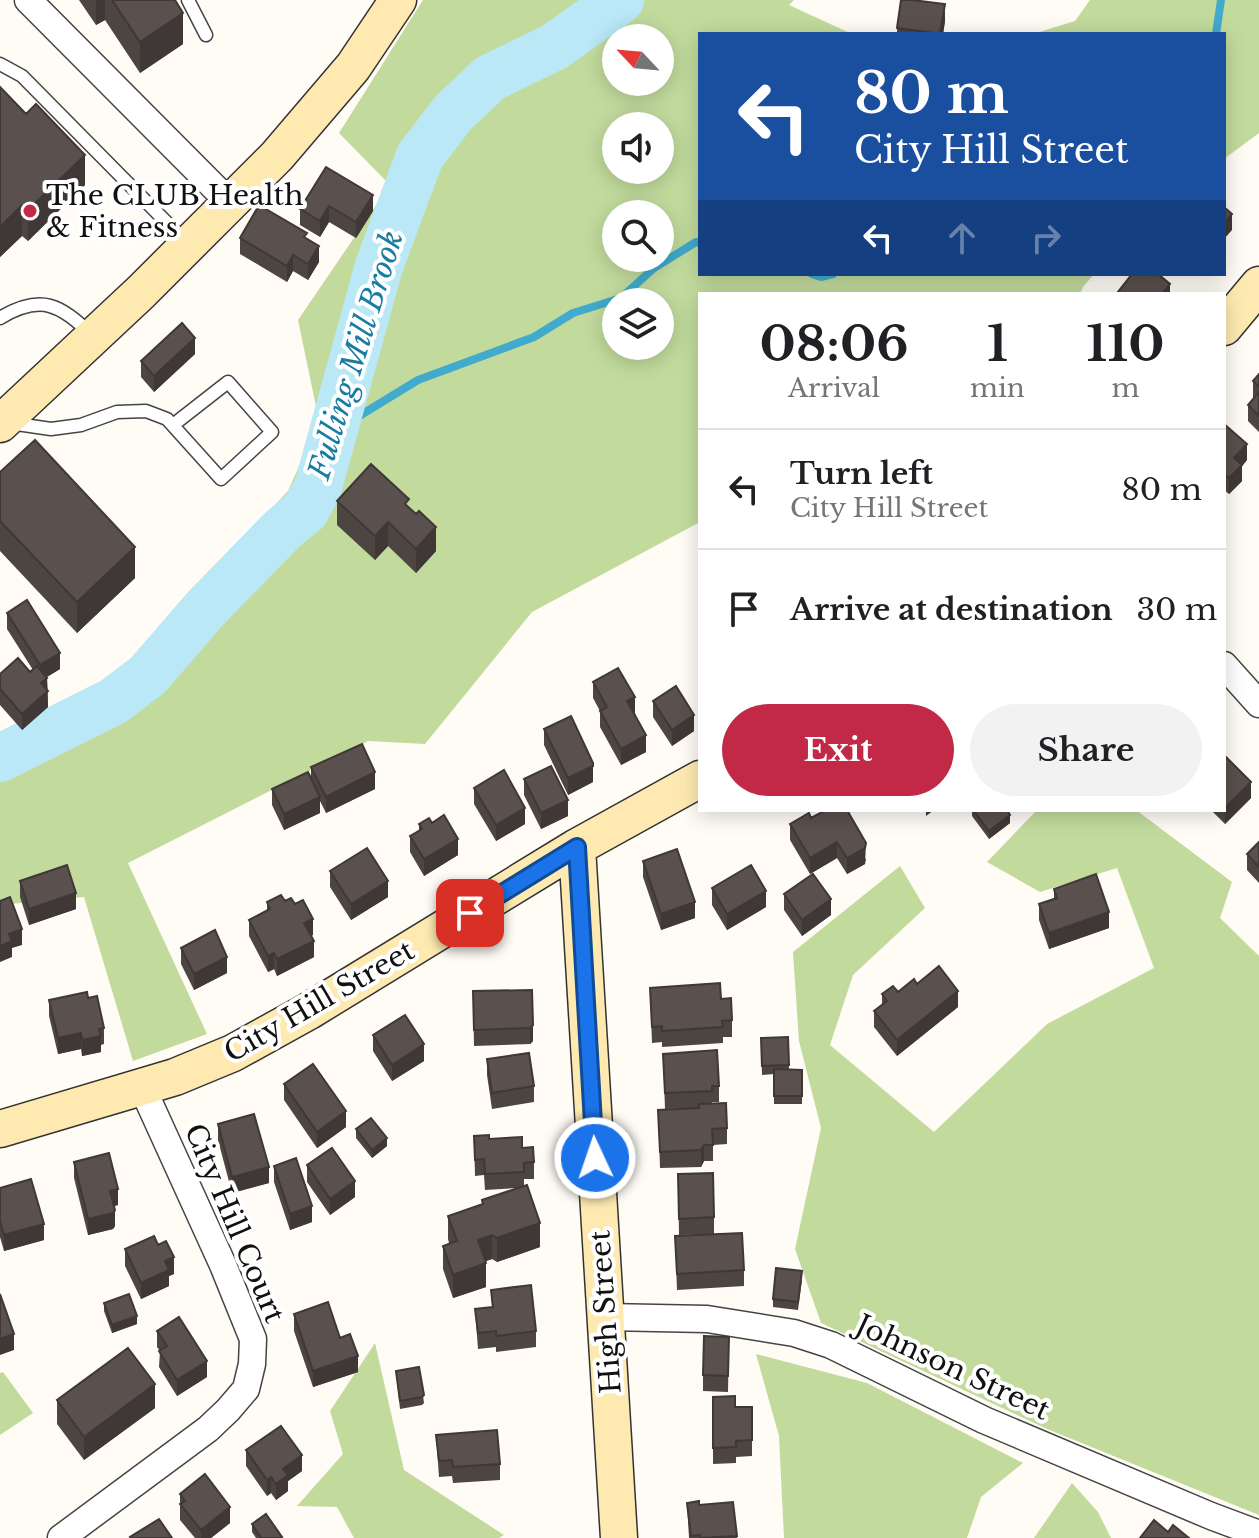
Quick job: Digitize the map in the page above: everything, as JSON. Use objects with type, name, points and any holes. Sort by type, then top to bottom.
[{"type":"street","points":[[1,423],[141,292],[277,156],[353,67],[398,0]]},
{"type":"street","points":[[38,3],[70,41],[231,204]]},
{"type":"street","points":[[1226,325],[1259,285]]},
{"type":"street","points":[[1226,667],[1259,704]]},
{"type":"street","name":"City Hill Street","points":[[0,1129],[175,1077],[233,1053],[577,847],[698,780]]},
{"type":"street","name":"High Street","points":[[577,847],[619,1538]]},
{"type":"street","name":"City Hill Court","points":[[61,1538],[208,1429],[246,1389],[252,1364],[253,1339],[142,1087]]},
{"type":"street","name":"Johnson Street","points":[[605,1317],[707,1319],[794,1333],[831,1345],[984,1420],[1197,1511],[1259,1534]]},
{"type":"lane","points":[[188,0],[206,35]]},
{"type":"lane","points":[[0,64],[22,76],[188,244]]},
{"type":"lane","points":[[0,318],[26,306],[44,305],[62,310],[94,337]]},
{"type":"lane","points":[[1,423],[51,429],[81,425],[117,412],[146,411],[167,419],[221,479],[272,432],[228,382],[173,425]]},
{"type":"green space","points":[[423,0],[794,0],[789,5],[848,32],[698,32],[698,276],[1092,276],[1081,292],[698,292],[698,523],[532,612],[425,744],[368,741],[128,863],[207,1034],[133,1061],[84,897],[0,905],[0,741],[106,687],[288,491],[319,421],[298,320],[390,185],[339,133]]},
{"type":"green space","points":[[1090,0],[1259,0],[1259,133],[1226,158],[1226,32],[1039,32],[1075,21]]},
{"type":"green space","points":[[1035,812],[1139,812],[1232,882],[1220,918],[1259,956],[1259,1515],[1047,1429],[821,1323],[795,1249],[821,1128],[799,1041],[793,952],[900,866],[925,908],[853,975],[830,1045],[934,1132],[1047,1024],[1154,968],[1117,868],[1040,892],[987,862]]},
{"type":"green space","points":[[375,1343],[404,1470],[504,1535],[499,1538],[354,1538],[337,1507],[297,1506],[343,1454],[330,1411]]},
{"type":"green space","points":[[756,1354],[867,1383],[1023,1463],[981,1497],[967,1538],[784,1538],[779,1436]]},
{"type":"green space","points":[[3,1372],[33,1413],[0,1435],[0,1373]]},
{"type":"green space","points":[[1072,1483],[1098,1512],[1111,1538],[1034,1538]]},
{"type":"building","points":[[112,0],[175,0],[183,13],[140,42]]},
{"type":"building","points":[[901,0],[945,4],[940,32],[897,28]]},
{"type":"building","name":"The CLUB Health & Fitness","points":[[0,87],[26,114],[36,104],[85,155],[28,210],[22,205],[0,227]]},
{"type":"building","points":[[326,167],[373,195],[356,222],[329,206],[320,221],[300,209]]},
{"type":"building","points":[[259,205],[307,233],[304,237],[319,246],[308,264],[293,255],[287,266],[240,238]]},
{"type":"building","points":[[1130,276],[1160,276],[1170,284],[1164,292],[1118,292]]},
{"type":"building","points":[[182,323],[195,338],[154,376],[141,361]]},
{"type":"building","points":[[1259,392],[1259,416],[1248,405]]},
{"type":"building","points":[[1226,426],[1247,444],[1234,458],[1242,465],[1229,478],[1226,476]]},
{"type":"building","points":[[35,440],[135,547],[77,602],[0,521],[0,472]]},
{"type":"building","points":[[371,464],[409,499],[405,504],[416,514],[419,511],[436,527],[416,549],[388,522],[375,536],[337,501]]},
{"type":"building","points":[[27,600],[60,653],[40,665],[7,613]]},
{"type":"building","points":[[18,658],[30,672],[37,666],[47,678],[41,683],[48,691],[22,714],[0,689],[0,674]]},
{"type":"building","points":[[618,668],[635,697],[627,701],[646,735],[621,749],[600,711],[607,707],[593,682]]},
{"type":"building","points":[[676,686],[694,715],[672,730],[653,701]]},
{"type":"building","points":[[571,716],[593,766],[568,778],[544,729]]},
{"type":"building","points":[[362,744],[375,772],[326,797],[311,767]]},
{"type":"building","points":[[1226,757],[1251,782],[1226,807]]},
{"type":"building","points":[[551,766],[568,800],[541,813],[524,779]]},
{"type":"building","points":[[504,770],[525,808],[496,825],[474,788]]},
{"type":"building","points":[[308,772],[320,797],[284,814],[272,789]]},
{"type":"building","points":[[822,812],[848,812],[866,843],[865,848],[847,858],[837,842],[810,858],[790,824],[809,813],[811,818]]},
{"type":"building","points":[[975,812],[1008,812],[1010,815],[989,831]]},
{"type":"building","points":[[444,815],[458,839],[424,859],[410,836],[422,829],[419,824],[429,818],[432,823]]},
{"type":"building","points":[[1259,842],[1259,867],[1247,854]]},
{"type":"building","points":[[367,848],[388,881],[351,904],[330,871]]},
{"type":"building","points":[[677,849],[695,902],[661,914],[643,861]]},
{"type":"building","points":[[67,865],[76,893],[29,909],[20,881]]},
{"type":"building","points":[[751,865],[766,891],[727,914],[712,888]]},
{"type":"building","points":[[813,874],[831,899],[802,920],[784,894]]},
{"type":"building","points":[[1096,874],[1109,912],[1049,933],[1039,904],[1057,898],[1054,889]]},
{"type":"building","points":[[281,895],[285,901],[291,898],[295,904],[303,900],[313,919],[304,923],[314,941],[277,959],[274,953],[268,956],[249,920],[270,909],[267,902]]},
{"type":"building","points":[[10,897],[22,929],[9,934],[12,941],[0,946],[0,901]]},
{"type":"building","points":[[215,930],[227,957],[194,974],[181,948]]},
{"type":"building","points":[[939,966],[958,991],[897,1040],[874,1011],[887,1001],[882,994],[893,986],[898,992],[914,979],[917,984]]},
{"type":"building","points":[[720,983],[721,999],[731,998],[732,1020],[722,1021],[723,1027],[662,1031],[662,1026],[652,1027],[650,988]]},
{"type":"building","points":[[532,990],[533,1025],[530,1028],[474,1030],[473,991]]},
{"type":"building","points":[[87,992],[88,998],[97,996],[104,1028],[99,1029],[101,1036],[82,1040],[81,1033],[58,1038],[49,1000]]},
{"type":"building","points":[[405,1015],[424,1044],[392,1065],[373,1035]]},
{"type":"building","points":[[788,1037],[789,1065],[762,1066],[761,1038]]},
{"type":"building","points":[[717,1050],[719,1086],[712,1086],[712,1091],[665,1093],[663,1054]]},
{"type":"building","points":[[529,1053],[534,1086],[492,1093],[487,1059]]},
{"type":"building","points":[[313,1064],[346,1111],[317,1132],[284,1084]]},
{"type":"building","points":[[774,1069],[802,1070],[802,1096],[774,1096]]},
{"type":"building","points":[[726,1103],[727,1128],[712,1129],[713,1145],[704,1145],[701,1150],[660,1152],[658,1110]]},
{"type":"building","points":[[254,1114],[269,1167],[232,1177],[218,1124]]},
{"type":"building","points":[[371,1118],[387,1138],[372,1150],[356,1129]]},
{"type":"building","points":[[489,1135],[489,1139],[522,1137],[522,1148],[533,1147],[534,1162],[524,1163],[524,1172],[485,1174],[484,1159],[475,1160],[474,1136]]},
{"type":"building","points":[[332,1148],[355,1181],[330,1199],[307,1165]]},
{"type":"building","points":[[109,1153],[118,1189],[110,1191],[115,1210],[88,1219],[74,1162]]},
{"type":"building","points":[[296,1158],[312,1206],[290,1214],[274,1166]]},
{"type":"building","points":[[713,1173],[714,1217],[679,1219],[678,1174]]},
{"type":"building","points":[[31,1179],[44,1224],[4,1235],[0,1221],[0,1188]]},
{"type":"building","points":[[527,1185],[540,1223],[497,1238],[492,1235],[478,1240],[486,1263],[453,1275],[443,1246],[457,1241],[448,1216],[483,1204],[482,1200]]},
{"type":"building","points":[[742,1233],[744,1270],[677,1274],[675,1236]]},
{"type":"building","points":[[154,1236],[158,1245],[166,1241],[174,1257],[165,1261],[169,1270],[141,1283],[125,1249]]},
{"type":"building","points":[[776,1268],[802,1271],[798,1302],[773,1299]]},
{"type":"building","points":[[531,1285],[536,1331],[496,1336],[496,1331],[478,1333],[475,1309],[493,1307],[491,1290]]},
{"type":"building","points":[[0,1294],[14,1334],[0,1339]]},
{"type":"building","points":[[129,1294],[137,1316],[112,1325],[104,1303]]},
{"type":"building","points":[[328,1302],[340,1338],[350,1334],[358,1356],[313,1371],[294,1314]]},
{"type":"building","points":[[179,1317],[207,1361],[177,1380],[159,1351],[167,1346],[157,1331]]},
{"type":"building","points":[[704,1336],[729,1337],[728,1376],[703,1375]]},
{"type":"building","points":[[128,1348],[155,1384],[84,1437],[57,1400]]},
{"type":"building","points":[[419,1367],[424,1395],[400,1401],[396,1371]]},
{"type":"building","points":[[735,1396],[735,1407],[752,1407],[752,1440],[736,1441],[736,1447],[713,1448],[713,1397]]},
{"type":"building","points":[[281,1426],[302,1455],[283,1469],[288,1475],[276,1484],[271,1477],[267,1480],[246,1450]]},
{"type":"building","points":[[497,1430],[500,1464],[453,1467],[452,1460],[439,1461],[436,1435]]},
{"type":"building","points":[[205,1474],[230,1507],[201,1530],[180,1504],[185,1501],[180,1494]]},
{"type":"building","points":[[699,1501],[699,1505],[733,1502],[737,1536],[691,1536],[687,1503]]},
{"type":"building","points":[[266,1514],[282,1537],[261,1538],[252,1524]]},
{"type":"building","points":[[159,1519],[172,1538],[130,1537]]},
{"type":"building","points":[[1154,1520],[1168,1532],[1173,1525],[1189,1538],[1140,1538]]},
{"type":"waterway","name":"Fulling Mill Brook","points":[[0,758],[114,701],[148,675],[206,608],[283,529],[305,511],[318,487],[379,266],[420,156],[453,113],[490,78],[554,47],[620,0]]},
{"type":"waterway","points":[[1216,32],[1221,0]]},
{"type":"waterway","points":[[333,432],[418,380],[534,337],[573,313],[621,298],[654,268],[698,242]]},
{"type":"waterway","points":[[818,276],[825,276]]},
{"type":"place","name":"The CLUB Health & Fitness","points":[[30,211]]},
{"type":"route","points":[[470,913],[577,847],[595,1158]]}]
